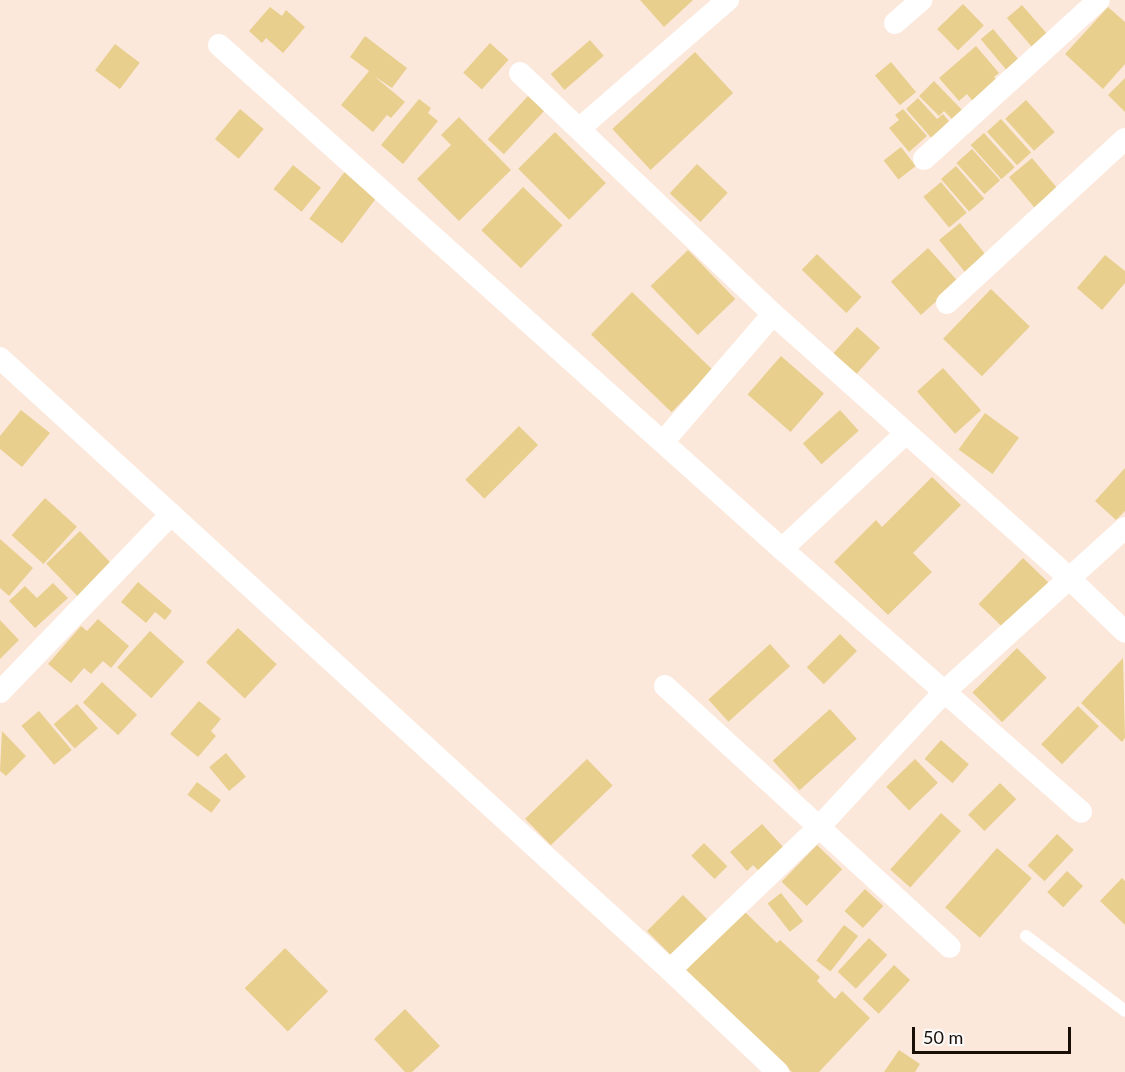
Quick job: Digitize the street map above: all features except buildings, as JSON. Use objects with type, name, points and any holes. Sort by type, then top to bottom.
[{"type":"street","points":[[580,128],[728,0]]},
{"type":"street","points":[[895,23],[921,0]]},
{"type":"street","points":[[924,159],[1099,0]]},
{"type":"street","points":[[219,45],[782,549],[1081,812]]},
{"type":"street","points":[[520,73],[773,314],[1070,579],[1125,632]]},
{"type":"street","points":[[947,303],[1125,139]]},
{"type":"street","points":[[663,442],[773,314]]},
{"type":"street","points":[[0,358],[670,970],[778,1072]]},
{"type":"street","points":[[782,549],[905,434]]},
{"type":"street","points":[[0,692],[171,514]]},
{"type":"street","points":[[670,970],[820,826],[944,692],[1125,528]]},
{"type":"street","points":[[665,686],[950,947]]},
{"type":"lane","points":[[1026,936],[1125,1011]]}]
